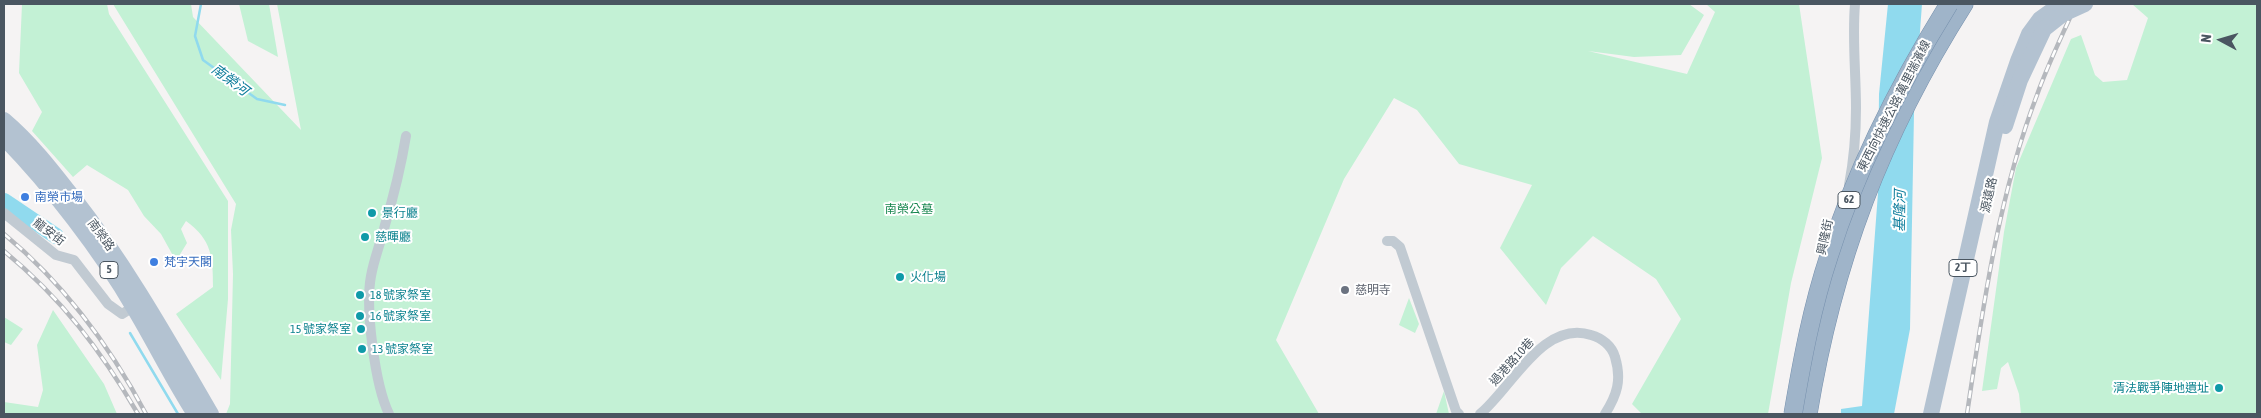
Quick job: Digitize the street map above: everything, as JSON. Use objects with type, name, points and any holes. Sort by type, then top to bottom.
[{"type":"highway","name":"東西向快速公路 萬里瑞濱線","points":[[1794,414],[1811,320],[1826,265],[1858,176],[1892,102],[1949,4]]},
{"type":"highway","name":"東西向快速公路 萬里瑞濱線","points":[[1808,414],[1834,295],[1859,210],[1905,107],[1934,51],[1964,4]]},
{"type":"main road","name":"源遠路","points":[[1931,414],[2018,61],[2029,34],[2040,19],[2061,4]]},
{"type":"main road","name":"源遠路","points":[[1940,414],[2001,124],[2044,29],[2063,14],[2085,4]]},
{"type":"main road","name":"南榮路","points":[[4,120],[23,137],[61,181],[102,235],[195,414]]},
{"type":"main road","name":"南榮路","points":[[4,138],[51,191],[139,303],[211,414]]},
{"type":"street","name":"興隆街","points":[[1802,414],[1850,182],[1855,142],[1856,108],[1853,28],[1855,4]]},
{"type":"street","points":[[389,414],[382,398],[375,365],[370,316],[370,277],[399,178],[406,136]]},
{"type":"street","name":"龍安街","points":[[4,214],[56,256],[74,260],[108,304],[122,314],[139,303]]},
{"type":"street","points":[[1387,241],[1393,241],[1400,247],[1456,411],[1459,414]]},
{"type":"street","name":"過港路10巷","points":[[1480,414],[1490,406],[1535,353],[1553,338],[1587,333],[1599,337],[1614,350],[1617,361],[1619,376],[1616,396],[1605,414]]},
{"type":"green space","points":[[22,4],[107,4],[109,14],[228,201],[228,299],[221,380],[176,314],[213,287],[211,258],[206,242],[195,228],[186,221],[181,229],[187,243],[176,261],[161,234],[144,216],[128,190],[87,165],[73,177],[32,131],[42,112],[19,73]]},
{"type":"green space","name":"南榮公墓","points":[[113,4],[191,4],[193,17],[301,130],[277,4],[1689,4],[1704,15],[1681,55],[1634,57],[1588,51],[1687,74],[1715,12],[1706,4],[1799,4],[1822,158],[1791,283],[1768,414],[1642,414],[1632,404],[1681,319],[1656,279],[1593,236],[1561,268],[1546,305],[1500,248],[1532,185],[1459,164],[1417,110],[1394,98],[1344,179],[1276,340],[1319,414],[226,414],[230,404],[233,274],[231,230],[236,204]]},
{"type":"green space","points":[[239,4],[269,4],[278,57],[248,41]]},
{"type":"green space","points":[[2132,4],[2257,4],[2257,414],[2021,414],[2019,394],[2008,362],[2001,368],[1997,389],[1982,391],[2004,232],[2016,168],[2071,39],[2081,35],[2095,75],[2103,82],[2127,80],[2148,18]]},
{"type":"green space","points":[[1409,298],[1419,324],[1415,333],[1399,325]]},
{"type":"green space","points":[[53,310],[104,384],[117,414],[4,414],[4,402],[38,407],[43,390],[37,345]]},
{"type":"green space","points":[[4,317],[23,329],[11,345],[4,342]]},
{"type":"green space","points":[[1444,391],[1449,414],[1436,414]]},
{"type":"water","name":"基隆河","points":[[1888,4],[1922,4],[1914,113],[1910,329],[1894,414],[1841,414],[1841,409],[1862,406],[1878,193],[1879,94]]},
{"type":"waterway","name":"南榮河","points":[[201,4],[195,36],[203,60],[257,99],[285,105]]},
{"type":"waterway","name":"南榮河","points":[[4,201],[56,236]]},
{"type":"waterway","name":"南榮河","points":[[130,333],[178,414]]},
{"type":"railway","points":[[1967,414],[1993,253],[2012,173],[2041,83],[2076,4]]},
{"type":"railway","points":[[4,234],[46,273],[84,317],[117,364],[146,414]]},
{"type":"railway","points":[[4,251],[44,288],[78,326],[109,368],[138,414]]},
{"type":"place","name":"南榮市場","points":[[25,197]]},
{"type":"place","name":"景行廳","points":[[372,213]]},
{"type":"place","name":"慈暉廳","points":[[365,237]]},
{"type":"place","name":"梵宇天閣","points":[[154,262]]},
{"type":"place","name":"火化場","points":[[900,277]]},
{"type":"place","name":"慈明寺","points":[[1345,290]]},
{"type":"place","name":"18 號家祭室","points":[[360,295]]},
{"type":"place","name":"16 號家祭室","points":[[360,316]]},
{"type":"place","name":"15 號家祭室","points":[[361,329]]},
{"type":"place","name":"13 號家祭室","points":[[362,349]]},
{"type":"place","name":"清法戰爭陣地遺址","points":[[2219,388]]}]
